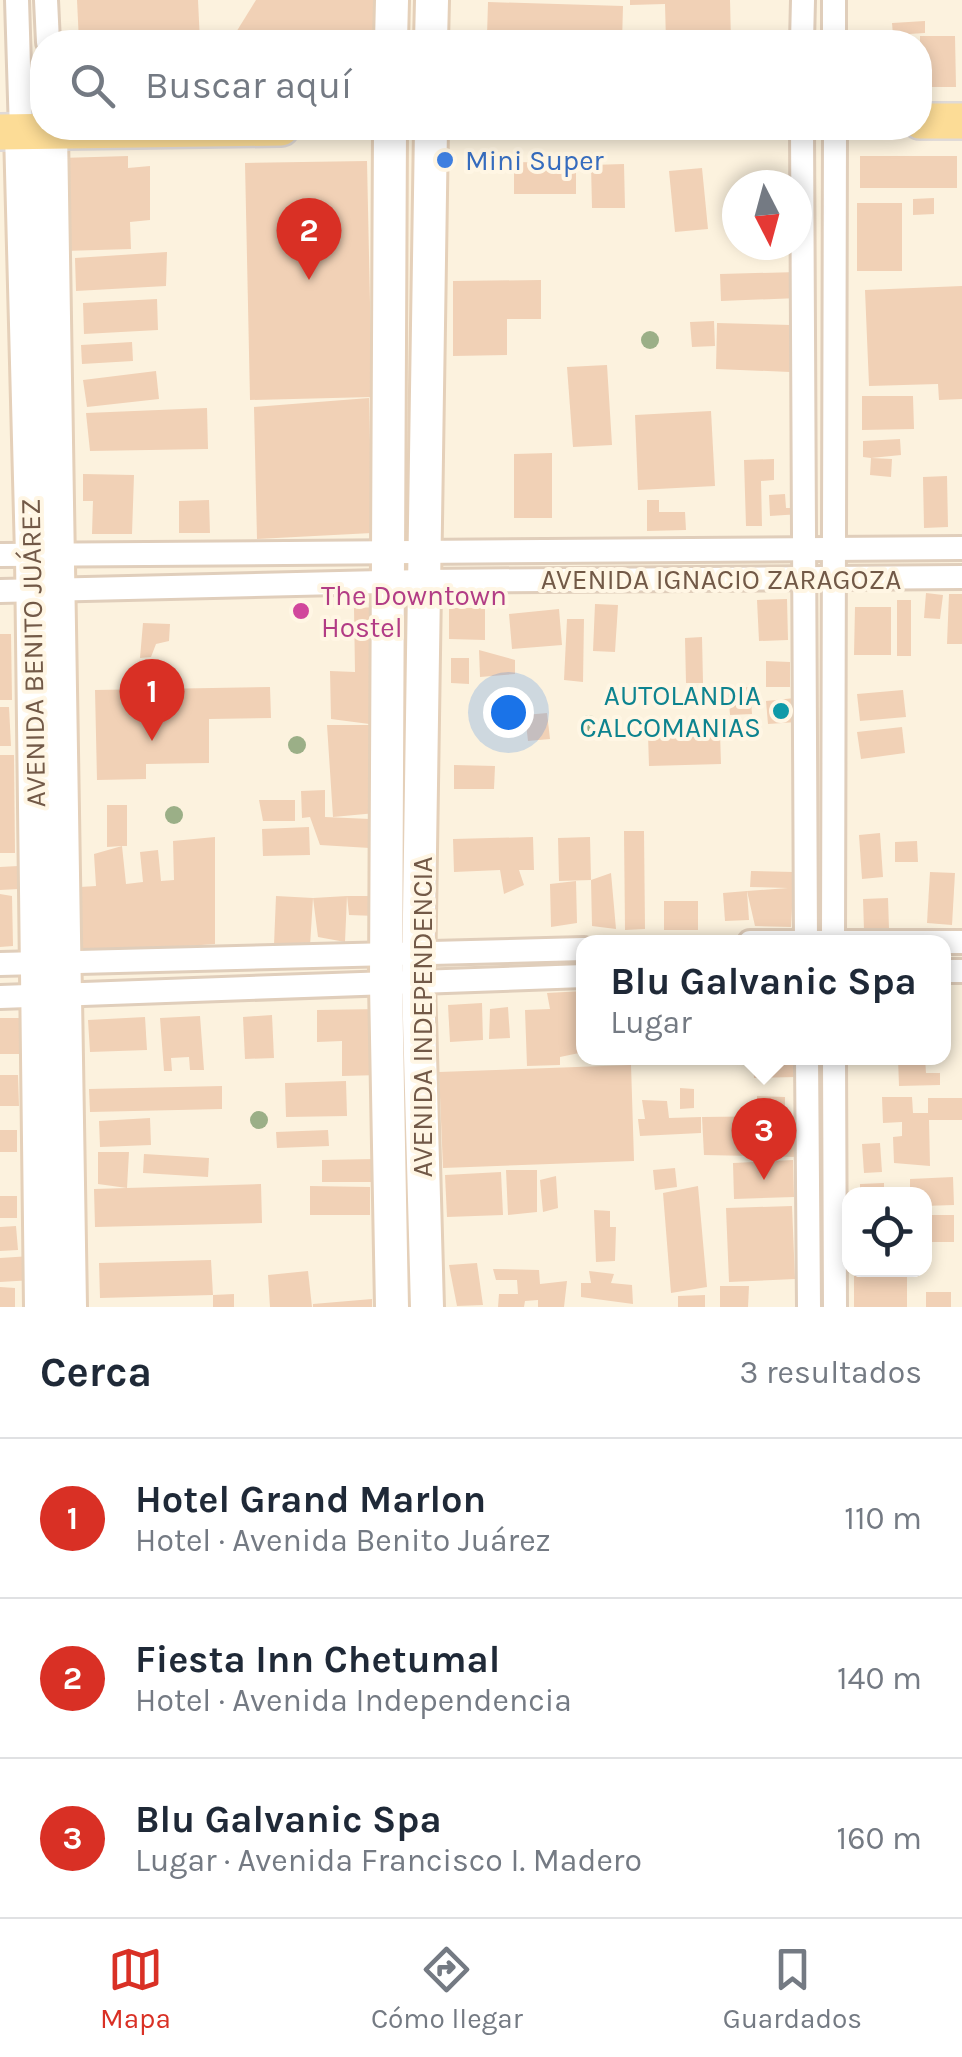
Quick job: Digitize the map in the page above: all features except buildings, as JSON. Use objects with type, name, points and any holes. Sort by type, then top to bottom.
[{"type":"main road","points":[[392,0],[392,30]]},
{"type":"main road","points":[[431,30],[432,0]]},
{"type":"main road","points":[[932,121],[962,121]]},
{"type":"main road","name":"AVENIDA BENITO JUÁREZ","points":[[31,140],[31,591],[70,1307]]},
{"type":"main road","name":"AVENIDA INDEPENDENCIA","points":[[390,140],[387,568],[403,969],[427,1307]]},
{"type":"main road","name":"AVENIDA INDEPENDENCIA","points":[[392,1307],[403,969],[424,568],[431,140]]},
{"type":"main road","points":[[388,210],[429,211]]},
{"type":"main road","points":[[387,422],[426,419]]},
{"type":"main road","name":"AVENIDA BENITO JUÁREZ","points":[[41,1307],[53,979]]},
{"type":"street","name":"AVENIDA BENITO JUÁREZ","points":[[18,0],[30,121]]},
{"type":"street","points":[[46,0],[47,30]]},
{"type":"street","points":[[802,30],[803,0]]},
{"type":"street","points":[[834,0],[834,30]]},
{"type":"street","points":[[802,140],[806,935]]},
{"type":"street","points":[[833,935],[835,140]]},
{"type":"street","name":"AVENIDA IGNACIO ZARAGOZA","points":[[424,568],[833,548],[962,548]]},
{"type":"street","name":"AVENIDA IGNACIO ZARAGOZA","points":[[31,554],[387,568],[835,579],[962,578]]},
{"type":"street","name":"AVENIDA IGNACIO ZARAGOZA","points":[[31,591],[387,568]]},
{"type":"street","points":[[0,964],[53,979],[403,969],[576,949]]},
{"type":"street","points":[[0,997],[53,979],[403,969],[576,976]]},
{"type":"street","points":[[807,1065],[809,1307]]},
{"type":"street","points":[[834,1065],[836,1307]]},
{"type":"place","name":"Mini Super","points":[[445,160]]},
{"type":"place","name":"Fiesta Inn Chetumal","points":[[309,280]]},
{"type":"place","name":"The Downtown Hostel","points":[[301,611]]},
{"type":"place","name":"AUTOLANDIA CALCOMANIAS","points":[[781,711]]},
{"type":"place","name":"Hotel Grand Marlon","points":[[152,741]]},
{"type":"place","name":"Blu Galvanic Spa","points":[[764,1180]]}]
